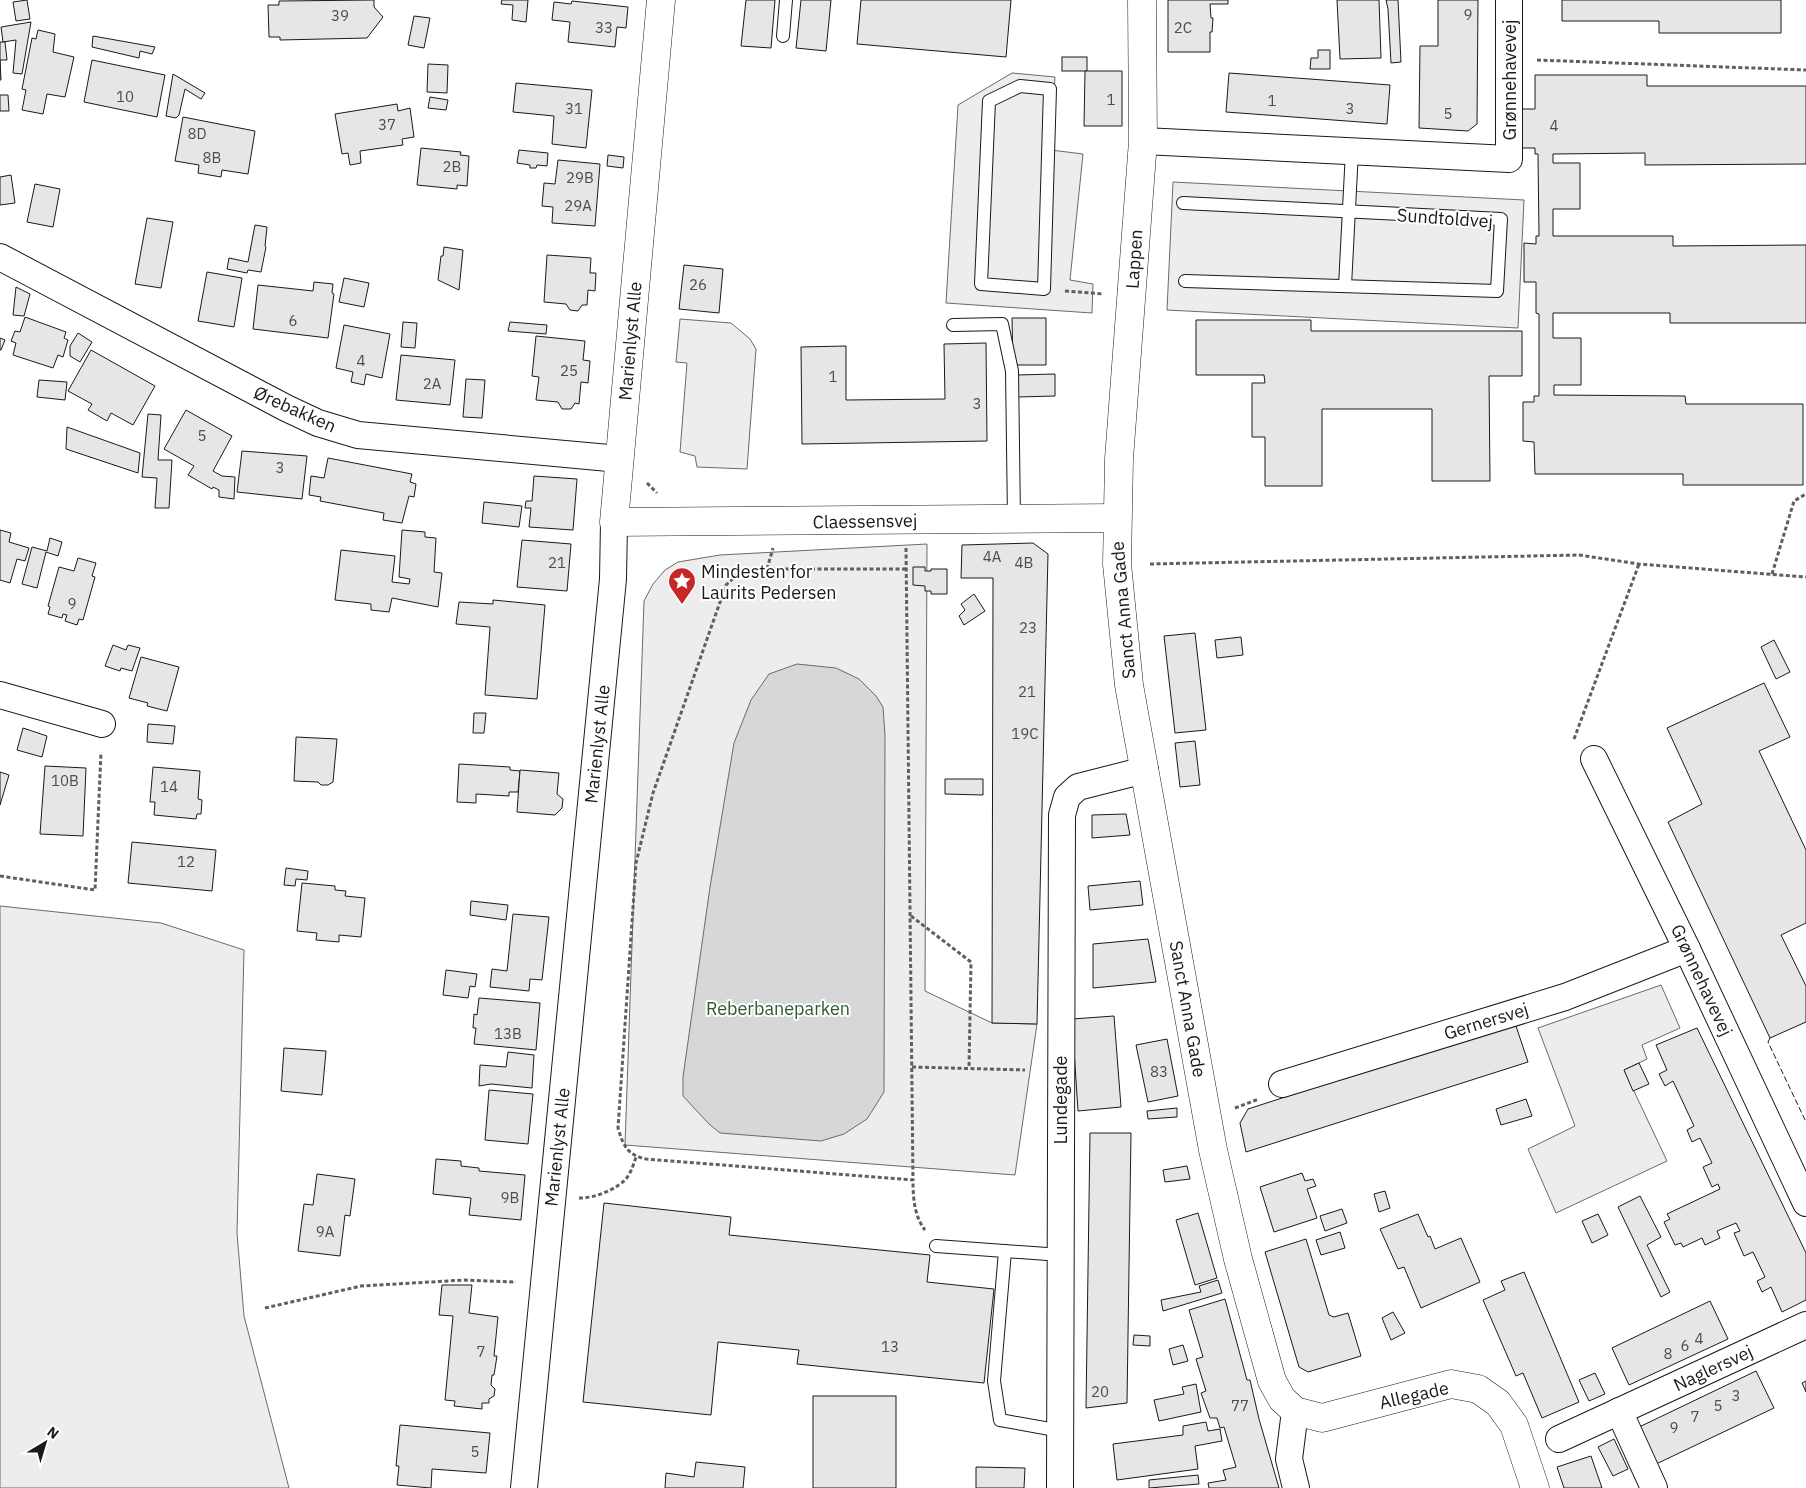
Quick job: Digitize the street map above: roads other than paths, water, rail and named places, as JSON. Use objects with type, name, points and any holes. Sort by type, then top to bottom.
[{"type":"main road","name":"Marienlyst Alle","points":[[614,522],[660,0]]},
{"type":"main road","name":"Lappen","points":[[1116,518],[1143,141],[1142,0]]},
{"type":"main road","name":"Claessensvej","points":[[614,522],[1116,518]]},
{"type":"main road","name":"Sanct Anna Gade","points":[[1116,518],[1117,564],[1129,684],[1213,1150],[1238,1259],[1272,1381],[1282,1399],[1295,1411]]},
{"type":"main road","name":"Allegade","points":[[1295,1411],[1322,1418],[1451,1384],[1478,1389],[1498,1403],[1514,1426],[1535,1488]]},
{"type":"street","name":"Grønnehavevej","points":[[1352,151],[1509,159],[1509,0]]},
{"type":"street","points":[[1143,141],[1352,151]]},
{"type":"street","name":"Ørebakken","points":[[0,257],[286,408],[318,423],[358,434],[620,459]]},
{"type":"street","name":"Marienlyst Alle","points":[[524,1488],[613,579],[614,522]]},
{"type":"street","points":[[0,695],[102,724]]},
{"type":"street","name":"Grønnehavevej","points":[[1594,759],[1687,949],[1806,1203]]},
{"type":"street","name":"Lundegade","points":[[1060,1488],[1062,815],[1067,797],[1078,787],[1145,770]]},
{"type":"street","name":"Gernersvej","points":[[1282,1084],[1565,997],[1687,949]]},
{"type":"street","name":"Naglersvej","points":[[1558,1439],[1806,1325]]},
{"type":"street","points":[[1295,1411],[1289,1459],[1296,1488]]},
{"type":"street","points":[[1619,1411],[1654,1488]]},
{"type":"lane","points":[[783,36],[786,0]]},
{"type":"lane","points":[[1020,86],[1050,89],[1044,289],[981,284],[989,101],[1020,86]]},
{"type":"lane","points":[[1345,286],[1352,151]]},
{"type":"lane","name":"Sundtoldvej","points":[[1183,203],[1501,219],[1498,291],[1185,282]]},
{"type":"lane","points":[[952,325],[1002,324],[1012,372],[1014,519]]},
{"type":"lane","points":[[936,1246],[1060,1255]]},
{"type":"lane","points":[[1005,1251],[994,1381],[1000,1420],[1061,1431]]},
{"type":"place","name":"Mindesten for Laurits Pedersen","points":[[682,605]]},
{"type":"park label","name":"Reberbaneparken","points":[[778,1008]]}]
